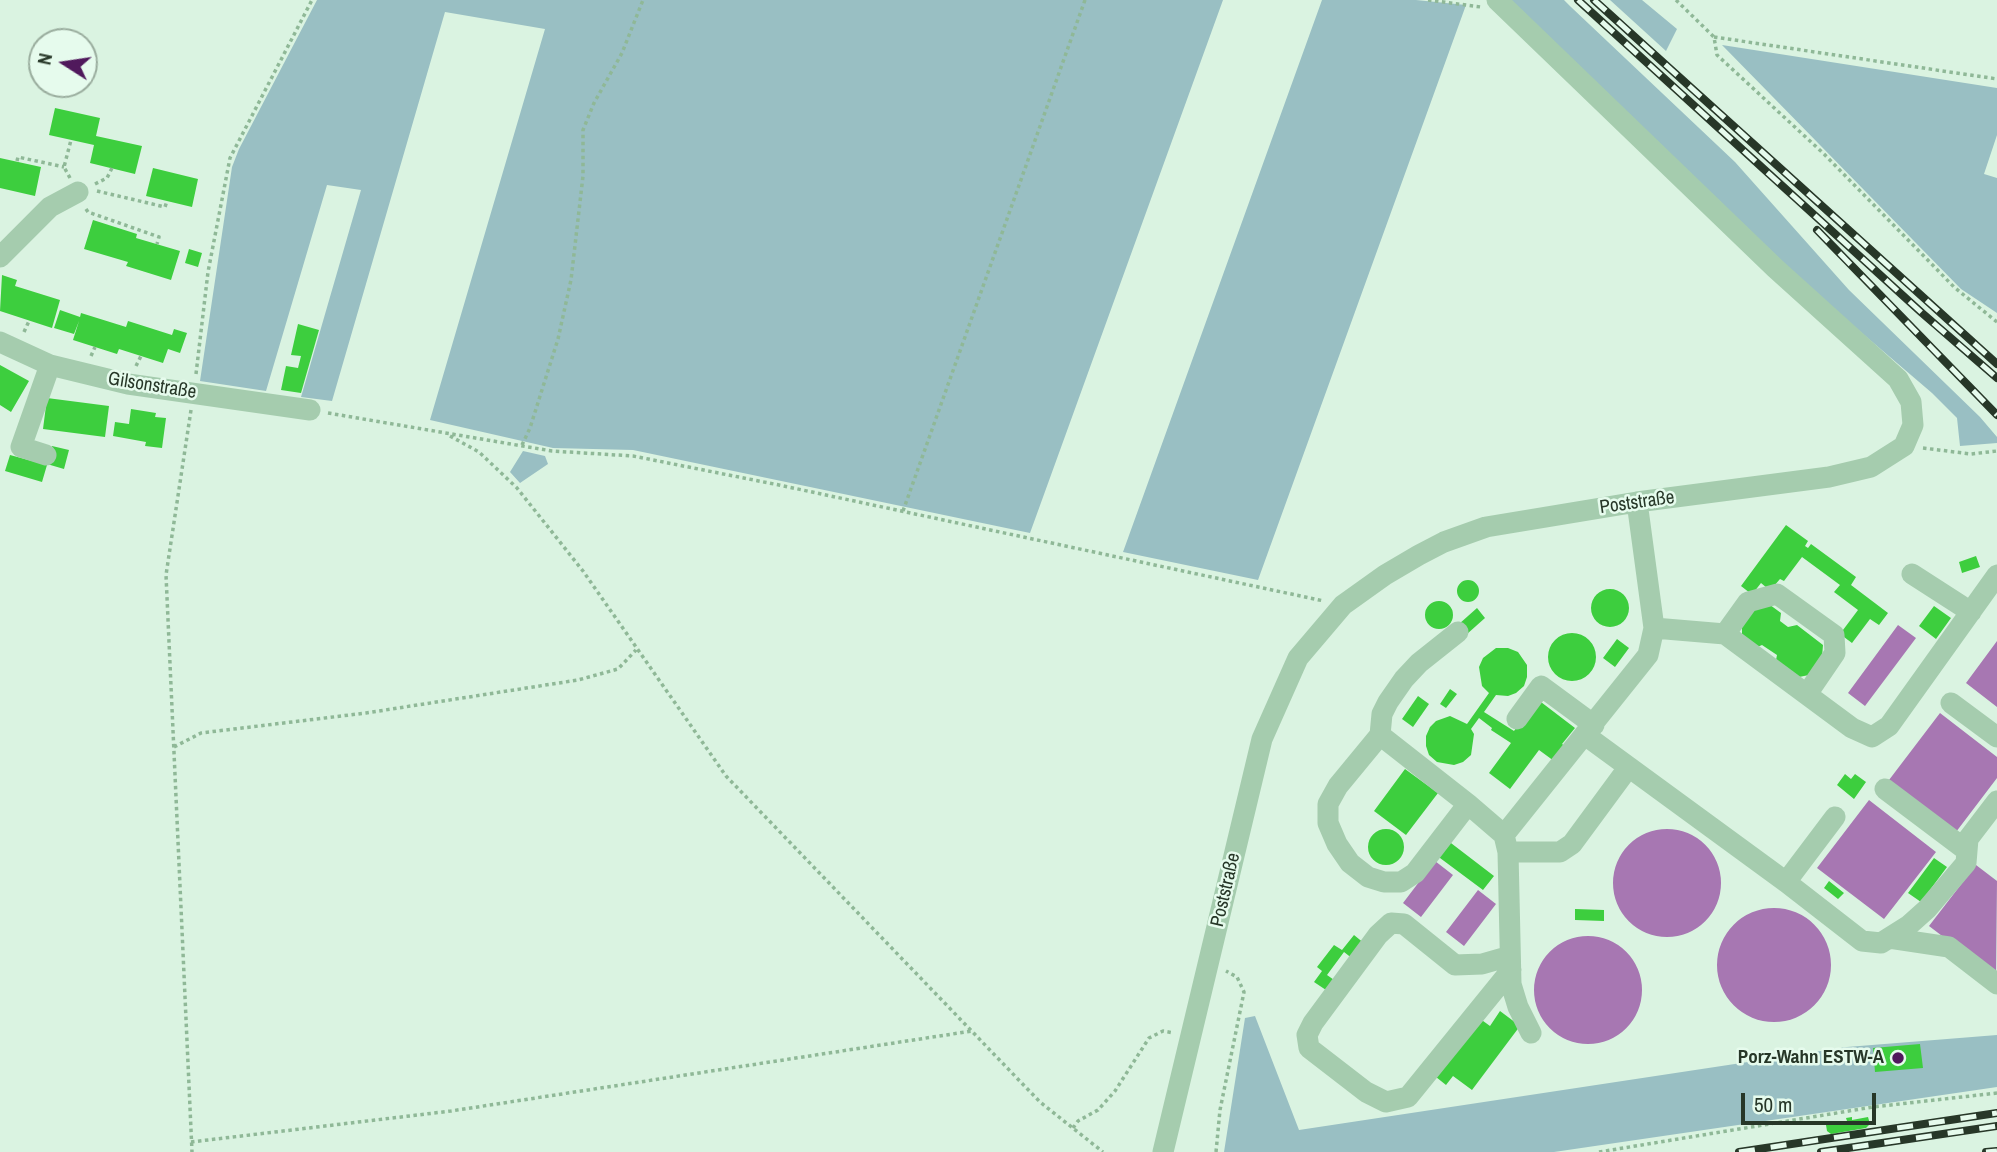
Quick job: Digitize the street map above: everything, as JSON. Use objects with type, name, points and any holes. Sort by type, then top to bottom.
[{"type":"street","points":[[1498,1],[1775,268],[1898,379],[1911,402],[1913,425],[1904,446]]},
{"type":"street","points":[[0,257],[50,207],[78,192]]},
{"type":"street","name":"Gilsonstraße","points":[[0,342],[50,365],[128,384],[310,410]]},
{"type":"street","points":[[46,455],[21,447],[50,365]]},
{"type":"street","name":"Poststraße","points":[[1163,1152],[1262,739],[1298,658],[1343,605],[1385,575],[1444,542],[1486,527],[1637,502],[1829,477],[1871,467],[1904,446]]},
{"type":"street","points":[[1531,1033],[1518,1007],[1511,984],[1506,844],[1648,655],[1654,628],[1637,502]]},
{"type":"street","points":[[1912,574],[1970,612]]},
{"type":"street","points":[[1654,628],[1725,634],[1852,728],[1872,737],[1889,726],[1997,575]]},
{"type":"street","points":[[1725,634],[1748,603],[1777,594],[1834,635],[1835,653],[1807,694]]},
{"type":"street","points":[[1458,632],[1419,663],[1388,702],[1382,714],[1380,735],[1338,786],[1328,804],[1328,823],[1337,844],[1350,863],[1367,877],[1384,882],[1401,882],[1415,873],[1468,804]]},
{"type":"street","points":[[1517,719],[1541,687],[1628,768],[1786,882],[1861,941],[1881,943],[1908,926],[1927,909],[1966,863],[1968,839],[1997,801]]},
{"type":"street","points":[[1951,704],[1997,737]]},
{"type":"street","points":[[1380,735],[1468,804],[1506,844],[1560,852],[1572,844],[1628,768]]},
{"type":"street","points":[[1885,789],[1966,850]]},
{"type":"street","points":[[1786,882],[1835,817]]},
{"type":"street","points":[[1391,923],[1404,924],[1455,965],[1511,963],[1408,1097],[1386,1102],[1366,1092],[1309,1048],[1307,1035],[1313,1023],[1378,935],[1391,923]]},
{"type":"street","points":[[1889,938],[1949,947],[1997,984]]},
{"type":"path","points":[[192,1152],[166,575],[208,272],[230,158],[312,0]]},
{"type":"path","points":[[522,446],[558,339],[571,280],[583,176],[583,130],[594,103],[622,53],[643,0]]},
{"type":"path","points":[[903,511],[1085,0]]},
{"type":"path","points":[[1428,0],[1478,8],[1498,1]]},
{"type":"path","points":[[1676,0],[1714,37],[1997,79]]},
{"type":"path","points":[[1714,37],[1717,55],[1824,154],[1954,287],[1997,322]]},
{"type":"path","points":[[71,140],[64,167],[88,212],[114,224],[159,237],[157,244]]},
{"type":"path","points":[[18,161],[18,157],[64,167]]},
{"type":"path","points":[[78,192],[107,178],[112,169]]},
{"type":"path","points":[[78,192],[100,191],[165,207],[167,201]]},
{"type":"path","points":[[310,410],[552,452],[633,456],[1343,605]]},
{"type":"path","points":[[445,433],[479,452],[517,488],[583,571],[726,776],[1040,1102],[1103,1152]]},
{"type":"path","points":[[1904,446],[1971,454],[1997,451]]},
{"type":"path","points":[[174,747],[201,733],[366,713],[578,680],[618,669],[636,650]]},
{"type":"path","points":[[1209,961],[1237,977],[1244,992],[1220,1110],[1216,1152]]},
{"type":"path","points":[[191,1142],[451,1111],[972,1031]]},
{"type":"path","points":[[1073,1128],[1078,1121],[1098,1110],[1115,1091],[1149,1038],[1163,1031],[1176,1034]]},
{"type":"path","points":[[1599,1152],[1872,1107],[1997,1093]]},
{"type":"shaded area","points":[[317,0],[1223,0],[1030,533],[633,450],[553,448],[430,420],[545,29],[445,12],[332,401],[301,397],[361,190],[327,185],[266,391],[200,381],[232,167]]},
{"type":"shaded area","points":[[1322,0],[1416,0],[1466,5],[1258,580],[1123,552]]},
{"type":"shaded area","points":[[1511,0],[1564,0],[1735,162],[1849,290],[1980,417],[1997,437],[1997,443],[1960,446],[1957,418],[1932,393],[1815,293]]},
{"type":"shaded area","points":[[1610,0],[1642,0],[1677,29],[1666,51]]},
{"type":"shaded area","points":[[1722,45],[1997,88],[1997,135],[1984,174],[1997,178],[1997,313],[1961,289]]},
{"type":"shaded area","points":[[523,451],[545,456],[548,464],[520,483],[510,472]]},
{"type":"shaded area","points":[[1898,625],[1916,638],[1865,706],[1848,693]]},
{"type":"shaded area","points":[[1997,641],[1997,707],[1966,683]]},
{"type":"shaded area","points":[[1940,713],[1997,757],[1997,778],[1956,832],[1889,780]]},
{"type":"shaded area","points":[[1869,800],[1936,852],[1884,919],[1817,868]]},
{"type":"shaded area","points":[[1667,829],[1688,833],[1705,845],[1717,862],[1721,883],[1717,904],[1705,921],[1688,933],[1667,937],[1646,933],[1629,921],[1617,904],[1613,883],[1617,862],[1629,845],[1646,833]]},
{"type":"shaded area","points":[[1435,861],[1453,875],[1421,917],[1403,903]]},
{"type":"shaded area","points":[[1976,865],[1997,881],[1996,977],[1929,926]]},
{"type":"shaded area","points":[[1478,890],[1496,904],[1464,946],[1446,932]]},
{"type":"shaded area","points":[[1774,908],[1796,912],[1806,917],[1822,933],[1827,943],[1831,965],[1827,987],[1822,997],[1806,1013],[1796,1018],[1774,1022],[1752,1018],[1742,1013],[1726,997],[1721,987],[1717,965],[1721,943],[1726,933],[1742,917],[1752,912]]},
{"type":"shaded area","points":[[1588,936],[1609,940],[1626,952],[1638,969],[1642,990],[1638,1011],[1626,1028],[1609,1040],[1588,1044],[1567,1040],[1550,1028],[1538,1011],[1534,990],[1538,969],[1550,952],[1567,940]]},
{"type":"shaded area","points":[[1255,1016],[1299,1130],[1847,1047],[1997,1035],[1997,1087],[1554,1152],[1224,1152],[1245,1018]]},
{"type":"building","points":[[55,108],[100,118],[96,136],[142,146],[135,174],[90,163],[94,145],[49,135]]},
{"type":"building","points":[[0,158],[41,167],[35,196],[0,188]]},
{"type":"building","points":[[153,168],[198,179],[192,207],[146,196]]},
{"type":"building","points":[[93,220],[137,234],[136,238],[180,251],[171,280],[126,266],[128,262],[84,249]]},
{"type":"building","points":[[189,249],[202,253],[198,267],[185,263]]},
{"type":"building","points":[[2,275],[17,280],[15,286],[60,300],[52,328],[0,311]]},
{"type":"building","points":[[60,310],[80,317],[81,313],[126,327],[128,321],[172,335],[174,329],[187,333],[180,353],[168,349],[163,363],[119,349],[117,354],[73,340],[79,321],[74,334],[54,328]]},
{"type":"building","points":[[298,324],[319,330],[301,393],[281,390],[286,366],[298,368],[301,356],[291,355]]},
{"type":"building","points":[[0,365],[29,381],[11,412],[0,405]]},
{"type":"building","points":[[47,398],[109,406],[105,437],[43,429]]},
{"type":"building","points":[[131,409],[156,413],[155,417],[166,418],[162,448],[145,446],[146,442],[113,436],[115,422],[129,424]]},
{"type":"building","points":[[52,446],[69,450],[64,469],[47,464]]},
{"type":"building","points":[[10,455],[47,465],[42,482],[5,471]]},
{"type":"building","points":[[1786,525],[1808,541],[1805,546],[1808,548],[1811,544],[1856,577],[1851,585],[1888,613],[1879,625],[1870,619],[1852,643],[1840,634],[1858,610],[1834,592],[1840,585],[1802,557],[1784,581],[1780,579],[1774,586],[1767,588],[1761,583],[1750,593],[1741,586]]},
{"type":"building","points":[[1976,556],[1980,567],[1962,573],[1959,562]]},
{"type":"building","points":[[1468,580],[1476,583],[1479,591],[1476,599],[1468,602],[1460,599],[1457,591],[1460,583]]},
{"type":"building","points":[[1610,589],[1624,594],[1629,608],[1624,622],[1610,627],[1596,622],[1591,608],[1596,594]]},
{"type":"building","points":[[1439,601],[1449,605],[1453,615],[1449,625],[1439,629],[1429,625],[1425,615],[1429,605]]},
{"type":"building","points":[[1766,602],[1781,613],[1780,621],[1788,627],[1797,625],[1823,645],[1822,657],[1809,675],[1799,677],[1776,660],[1777,655],[1762,645],[1755,648],[1742,635],[1742,624],[1755,607]]},
{"type":"building","points":[[1934,606],[1951,618],[1936,639],[1919,626]]},
{"type":"building","points":[[1477,608],[1485,618],[1467,634],[1459,624]]},
{"type":"building","points":[[1572,633],[1581,634],[1589,640],[1595,648],[1595,666],[1589,674],[1581,680],[1572,681],[1563,680],[1555,674],[1549,666],[1548,657],[1549,648],[1555,640],[1563,634]]},
{"type":"building","points":[[1617,639],[1629,648],[1615,667],[1603,658]]},
{"type":"building","points":[[1496,648],[1508,648],[1518,652],[1527,665],[1527,677],[1524,686],[1516,693],[1508,696],[1496,695],[1484,712],[1514,731],[1537,699],[1575,728],[1562,744],[1565,746],[1554,761],[1539,750],[1510,789],[1489,773],[1511,743],[1479,718],[1471,729],[1474,734],[1471,755],[1463,762],[1454,765],[1437,762],[1429,755],[1426,746],[1426,736],[1436,721],[1450,716],[1467,724],[1489,693],[1482,686],[1479,667],[1483,658]]},
{"type":"building","points":[[1450,689],[1457,694],[1446,708],[1440,704]]},
{"type":"building","points":[[1418,696],[1429,704],[1413,727],[1402,719]]},
{"type":"building","points":[[1405,769],[1438,793],[1406,835],[1374,811]]},
{"type":"building","points":[[1845,774],[1851,779],[1855,774],[1866,782],[1854,799],[1837,785]]},
{"type":"building","points":[[1386,829],[1399,834],[1404,847],[1399,860],[1386,865],[1373,860],[1368,847],[1373,834]]},
{"type":"building","points":[[1447,840],[1494,876],[1483,890],[1436,855]]},
{"type":"building","points":[[1934,858],[1947,867],[1921,902],[1908,893]]},
{"type":"building","points":[[1829,881],[1844,893],[1838,899],[1824,888]]},
{"type":"building","points":[[1575,909],[1604,910],[1604,921],[1575,920]]},
{"type":"building","points":[[1354,935],[1365,944],[1353,959],[1344,952],[1327,975],[1337,982],[1329,992],[1314,982],[1322,971],[1317,967],[1334,945],[1342,950]]},
{"type":"building","points":[[1500,1011],[1520,1026],[1472,1090],[1453,1076],[1446,1085],[1436,1077],[1479,1018],[1490,1026]]},
{"type":"building","name":"Porz-Wahn ESTW-A","points":[[1920,1044],[1923,1068],[1875,1072],[1873,1048]]},
{"type":"building","points":[[1852,1117],[1852,1120],[1868,1117],[1870,1124],[1866,1128],[1831,1134],[1827,1131],[1826,1125],[1847,1121],[1846,1118]]},
{"type":"railway","points":[[1578,0],[1997,378]]},
{"type":"railway","points":[[1594,0],[1997,364]]},
{"type":"railway","points":[[1817,230],[1997,415]]},
{"type":"railway","points":[[1739,1152],[1997,1113]]},
{"type":"railway","points":[[1821,1152],[1997,1126]]},
{"type":"railway","points":[[1986,1152],[1997,1151]]},
{"type":"place","name":"Porz-Wahn ESTW-A","points":[[1898,1058]]}]
